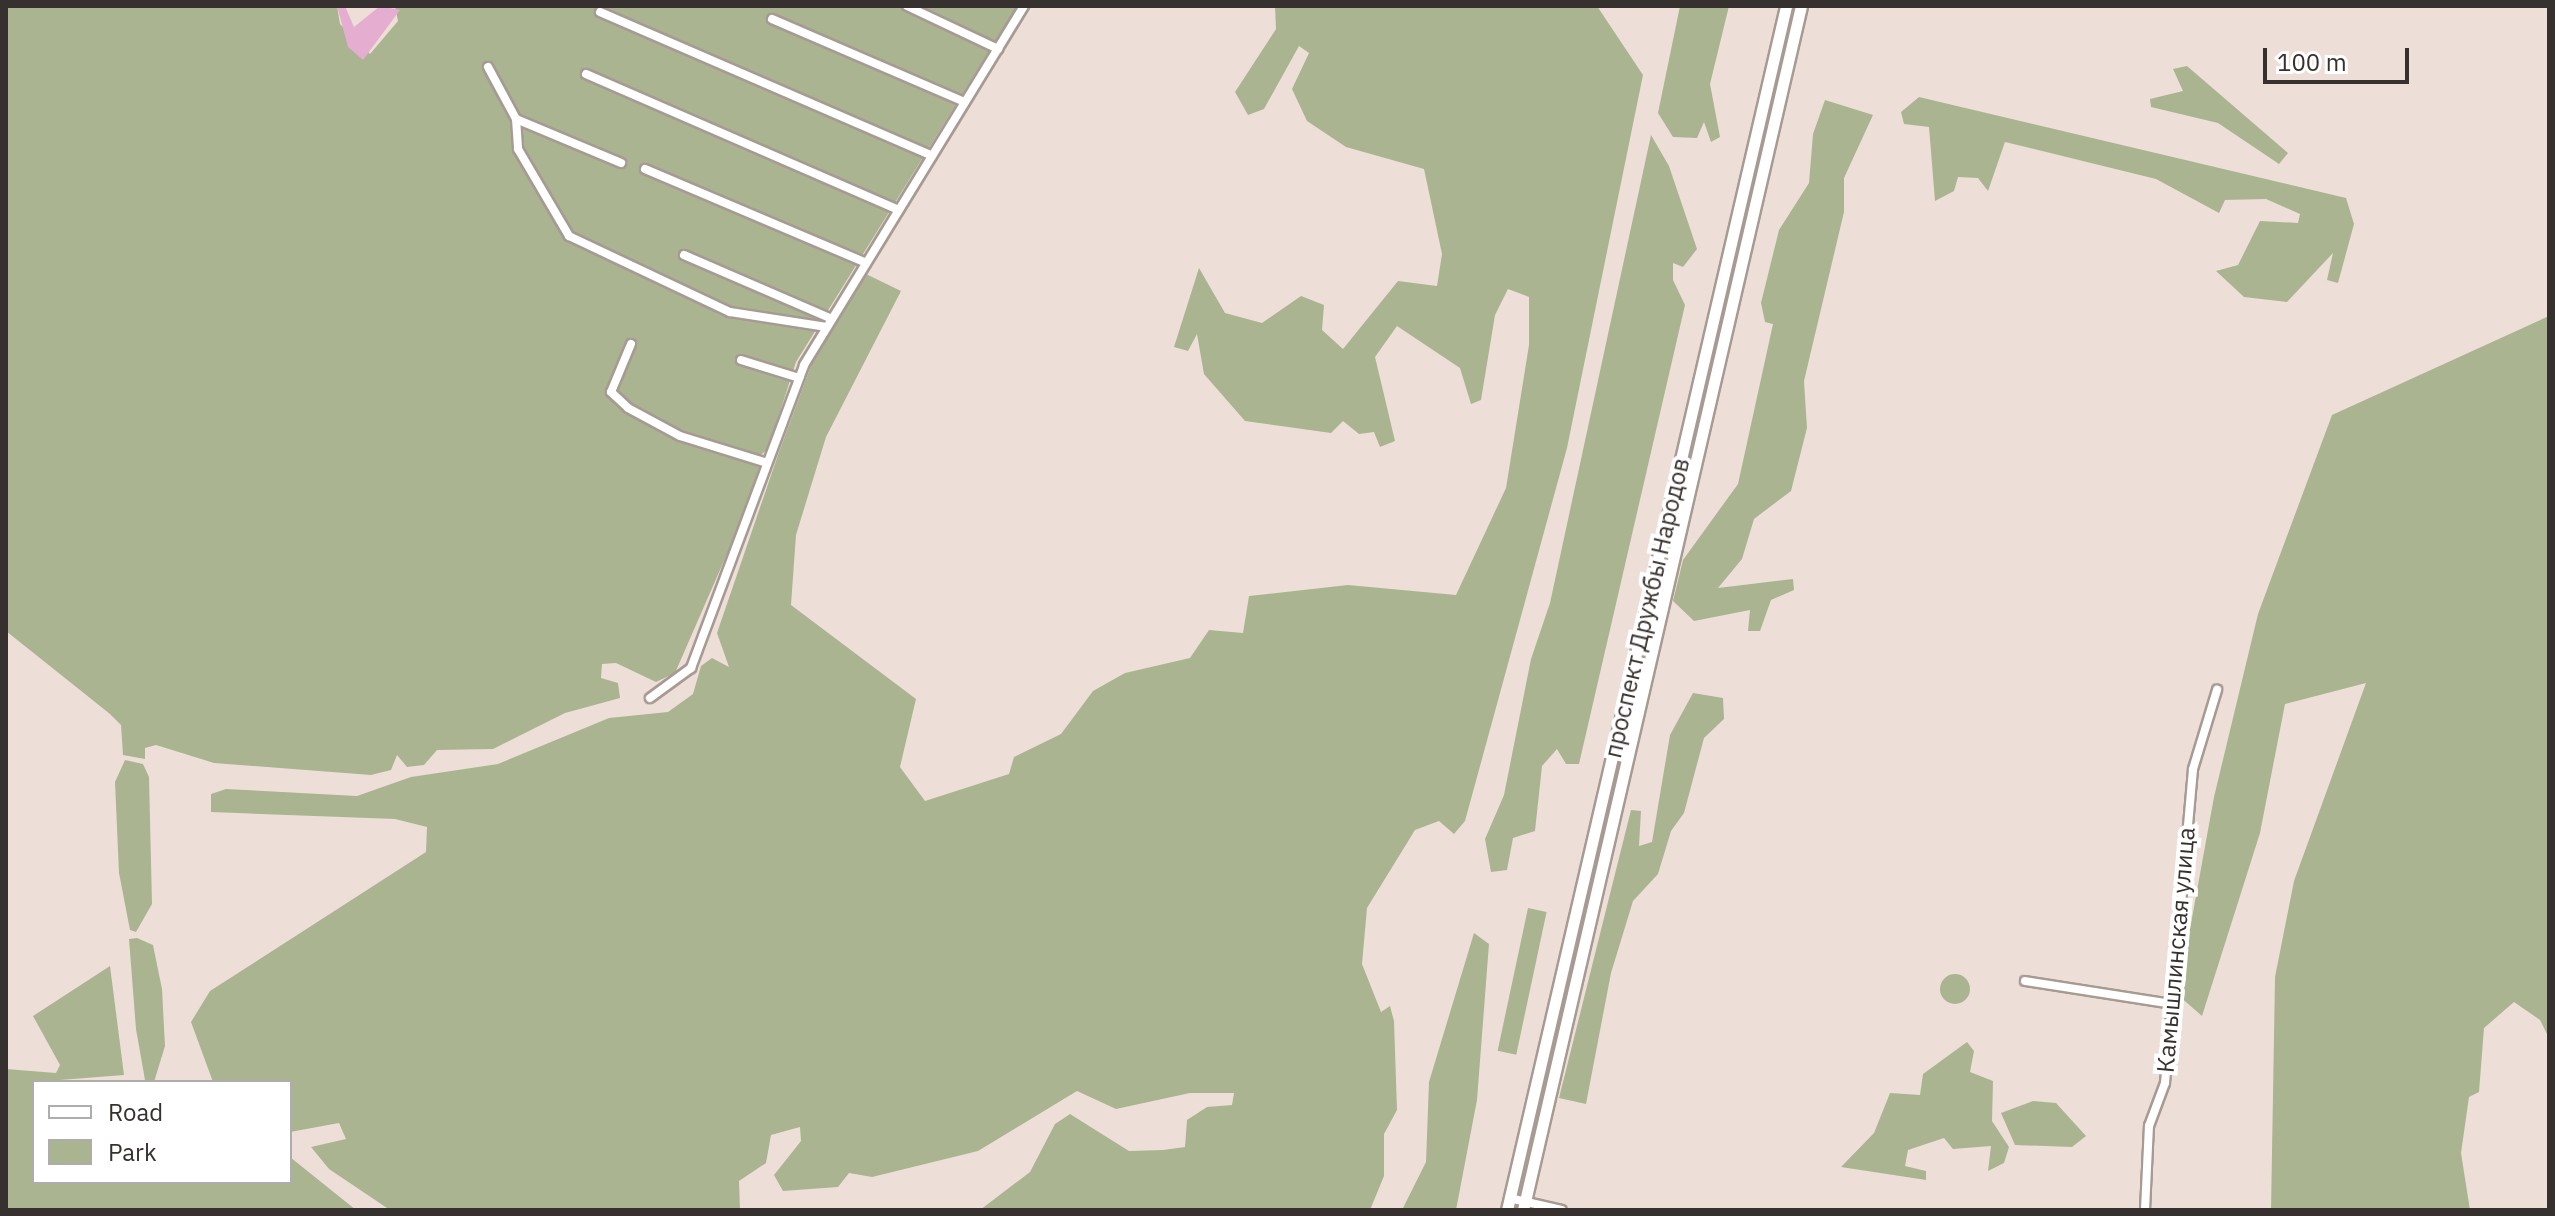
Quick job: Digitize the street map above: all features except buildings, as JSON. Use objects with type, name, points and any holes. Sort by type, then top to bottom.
[{"type":"main road","name":"проспект Дружбы Народов","points":[[1508,1204],[1786,6]]},
{"type":"main road","name":"проспект Дружбы Народов","points":[[1524,1206],[1801,6]]},
{"type":"street","points":[[907,6],[998,49]]},
{"type":"street","points":[[650,698],[691,668],[799,378],[1024,6]]},
{"type":"street","points":[[600,12],[932,156]]},
{"type":"street","points":[[772,19],[965,102]]},
{"type":"street","points":[[488,67],[516,119],[518,149],[569,236],[730,312],[830,323]]},
{"type":"street","points":[[586,74],[899,210]]},
{"type":"street","points":[[516,119],[621,163]]},
{"type":"street","points":[[645,169],[866,263]]},
{"type":"street","points":[[684,255],[830,323]]},
{"type":"street","points":[[631,344],[611,392],[628,408],[680,436],[767,463]]},
{"type":"street","points":[[741,360],[799,378]]},
{"type":"street","name":"Камышлинская улица","points":[[2145,1210],[2149,1126],[2165,1083],[2193,769],[2217,690]]},
{"type":"street","points":[[2025,981],[2172,1004]]},
{"type":"street","points":[[1508,1204],[1562,1210]]},
{"type":"green space","points":[[6,6],[337,6],[340,24],[370,54],[398,21],[395,6],[1017,6],[796,362],[768,449],[758,457],[761,467],[744,515],[675,673],[656,682],[616,663],[602,664],[601,678],[618,683],[620,698],[565,713],[493,749],[437,750],[424,765],[407,767],[397,755],[391,770],[371,775],[214,763],[156,745],[145,748],[145,759],[123,755],[121,725],[6,631]]},
{"type":"green space","points":[[1275,6],[1597,6],[1643,75],[1567,448],[1465,821],[1454,834],[1439,821],[1415,830],[1367,908],[1362,964],[1381,1012],[1390,1006],[1394,1021],[1397,1110],[1384,1134],[1384,1176],[1370,1210],[980,1210],[1030,1172],[1055,1124],[1070,1114],[1129,1151],[1163,1150],[1185,1147],[1187,1120],[1207,1107],[1232,1105],[1234,1093],[1190,1093],[1116,1109],[1077,1091],[978,1151],[872,1177],[849,1173],[838,1187],[783,1191],[774,1175],[801,1141],[800,1127],[771,1135],[766,1163],[739,1181],[740,1210],[390,1210],[329,1169],[311,1147],[346,1139],[339,1123],[292,1132],[292,1080],[212,1080],[191,1022],[210,991],[426,852],[427,827],[395,819],[211,812],[211,794],[226,789],[357,796],[411,777],[498,764],[609,718],[668,712],[693,694],[701,666],[712,658],[729,667],[717,633],[779,452],[812,363],[866,274],[901,291],[826,437],[796,535],[791,605],[916,699],[900,767],[925,801],[1009,774],[1014,757],[1061,734],[1093,691],[1125,673],[1190,658],[1209,630],[1243,633],[1249,596],[1348,585],[1456,595],[1506,488],[1529,345],[1529,297],[1508,289],[1495,315],[1481,400],[1471,404],[1460,368],[1397,326],[1375,357],[1395,441],[1380,447],[1374,432],[1359,434],[1343,421],[1331,433],[1245,421],[1204,374],[1197,334],[1188,351],[1174,347],[1199,268],[1225,313],[1262,323],[1301,296],[1324,305],[1322,330],[1343,349],[1398,281],[1437,286],[1442,254],[1424,169],[1346,147],[1307,121],[1292,89],[1309,53],[1299,46],[1264,109],[1248,115],[1235,92],[1276,29]]},
{"type":"green space","points":[[1680,6],[1729,6],[1710,84],[1720,137],[1711,142],[1704,122],[1697,138],[1673,137],[1658,113]]},
{"type":"green space","points":[[2187,66],[2288,153],[2279,164],[2218,123],[2151,107],[2150,99],[2183,91],[2173,69]]},
{"type":"green space","points":[[1919,97],[2346,198],[2354,224],[2338,283],[2327,280],[2333,253],[2287,302],[2244,297],[2216,271],[2238,265],[2260,221],[2298,223],[2300,214],[2266,199],[2225,200],[2219,213],[2156,179],[2005,142],[1988,191],[1978,178],[1958,177],[1954,191],[1935,201],[1929,127],[1904,124],[1901,112]]},
{"type":"green space","points":[[1825,100],[1873,115],[1844,178],[1844,212],[1804,381],[1807,428],[1791,491],[1754,519],[1742,559],[1718,588],[1793,579],[1794,590],[1771,600],[1760,631],[1748,631],[1750,610],[1694,621],[1673,601],[1683,560],[1738,484],[1773,324],[1765,322],[1761,303],[1779,230],[1809,183],[1813,134]]},
{"type":"green space","points":[[1651,135],[1669,166],[1697,249],[1683,267],[1673,263],[1673,280],[1685,305],[1579,764],[1566,764],[1557,749],[1542,766],[1535,831],[1513,838],[1507,870],[1491,872],[1485,839],[1504,795],[1531,659],[1550,603]]},
{"type":"green space","points":[[2549,316],[2549,1038],[2540,1020],[2514,1002],[2484,1028],[2479,1092],[2469,1097],[2461,1153],[2470,1210],[2271,1210],[2275,977],[2294,881],[2366,683],[2285,704],[2260,833],[2202,1016],[2178,995],[2214,797],[2258,614],[2332,415]]},
{"type":"green space","points":[[1693,693],[1723,698],[1724,719],[1704,738],[1684,813],[1671,831],[1658,874],[1633,901],[1611,973],[1586,1104],[1559,1098],[1631,810],[1641,811],[1639,846],[1652,842],[1670,735]]},
{"type":"green space","points":[[125,760],[143,764],[149,777],[152,904],[136,932],[130,930],[119,873],[115,782]]},
{"type":"green space","points":[[1528,908],[1547,912],[1516,1055],[1498,1051]]},
{"type":"green space","points":[[1474,933],[1489,944],[1477,1100],[1456,1210],[1402,1210],[1426,1162],[1429,1082]]},
{"type":"green space","points":[[137,938],[153,945],[162,989],[165,1046],[155,1080],[145,1080],[136,1029],[129,939]]},
{"type":"green space","points":[[110,966],[124,1075],[32,1080],[32,1184],[292,1184],[292,1159],[356,1210],[6,1210],[6,1069],[56,1073],[60,1065],[33,1016]]},
{"type":"green space","points":[[1955,974],[1966,978],[1970,989],[1966,1000],[1955,1004],[1944,1000],[1940,989],[1944,978]]},
{"type":"green space","points":[[1967,1042],[1974,1051],[1970,1072],[1993,1081],[1992,1121],[2009,1147],[2004,1163],[1988,1171],[1991,1146],[1953,1149],[1944,1138],[1908,1150],[1905,1166],[1926,1171],[1926,1180],[1841,1167],[1874,1133],[1890,1093],[1920,1095],[1923,1074]]},
{"type":"green space","points":[[2033,1101],[2056,1103],[2086,1136],[2072,1147],[2015,1145],[2001,1113]]},
{"type":"shaded area","points":[[337,6],[345,6],[354,27],[380,6],[400,10],[363,60],[348,47]]}]
